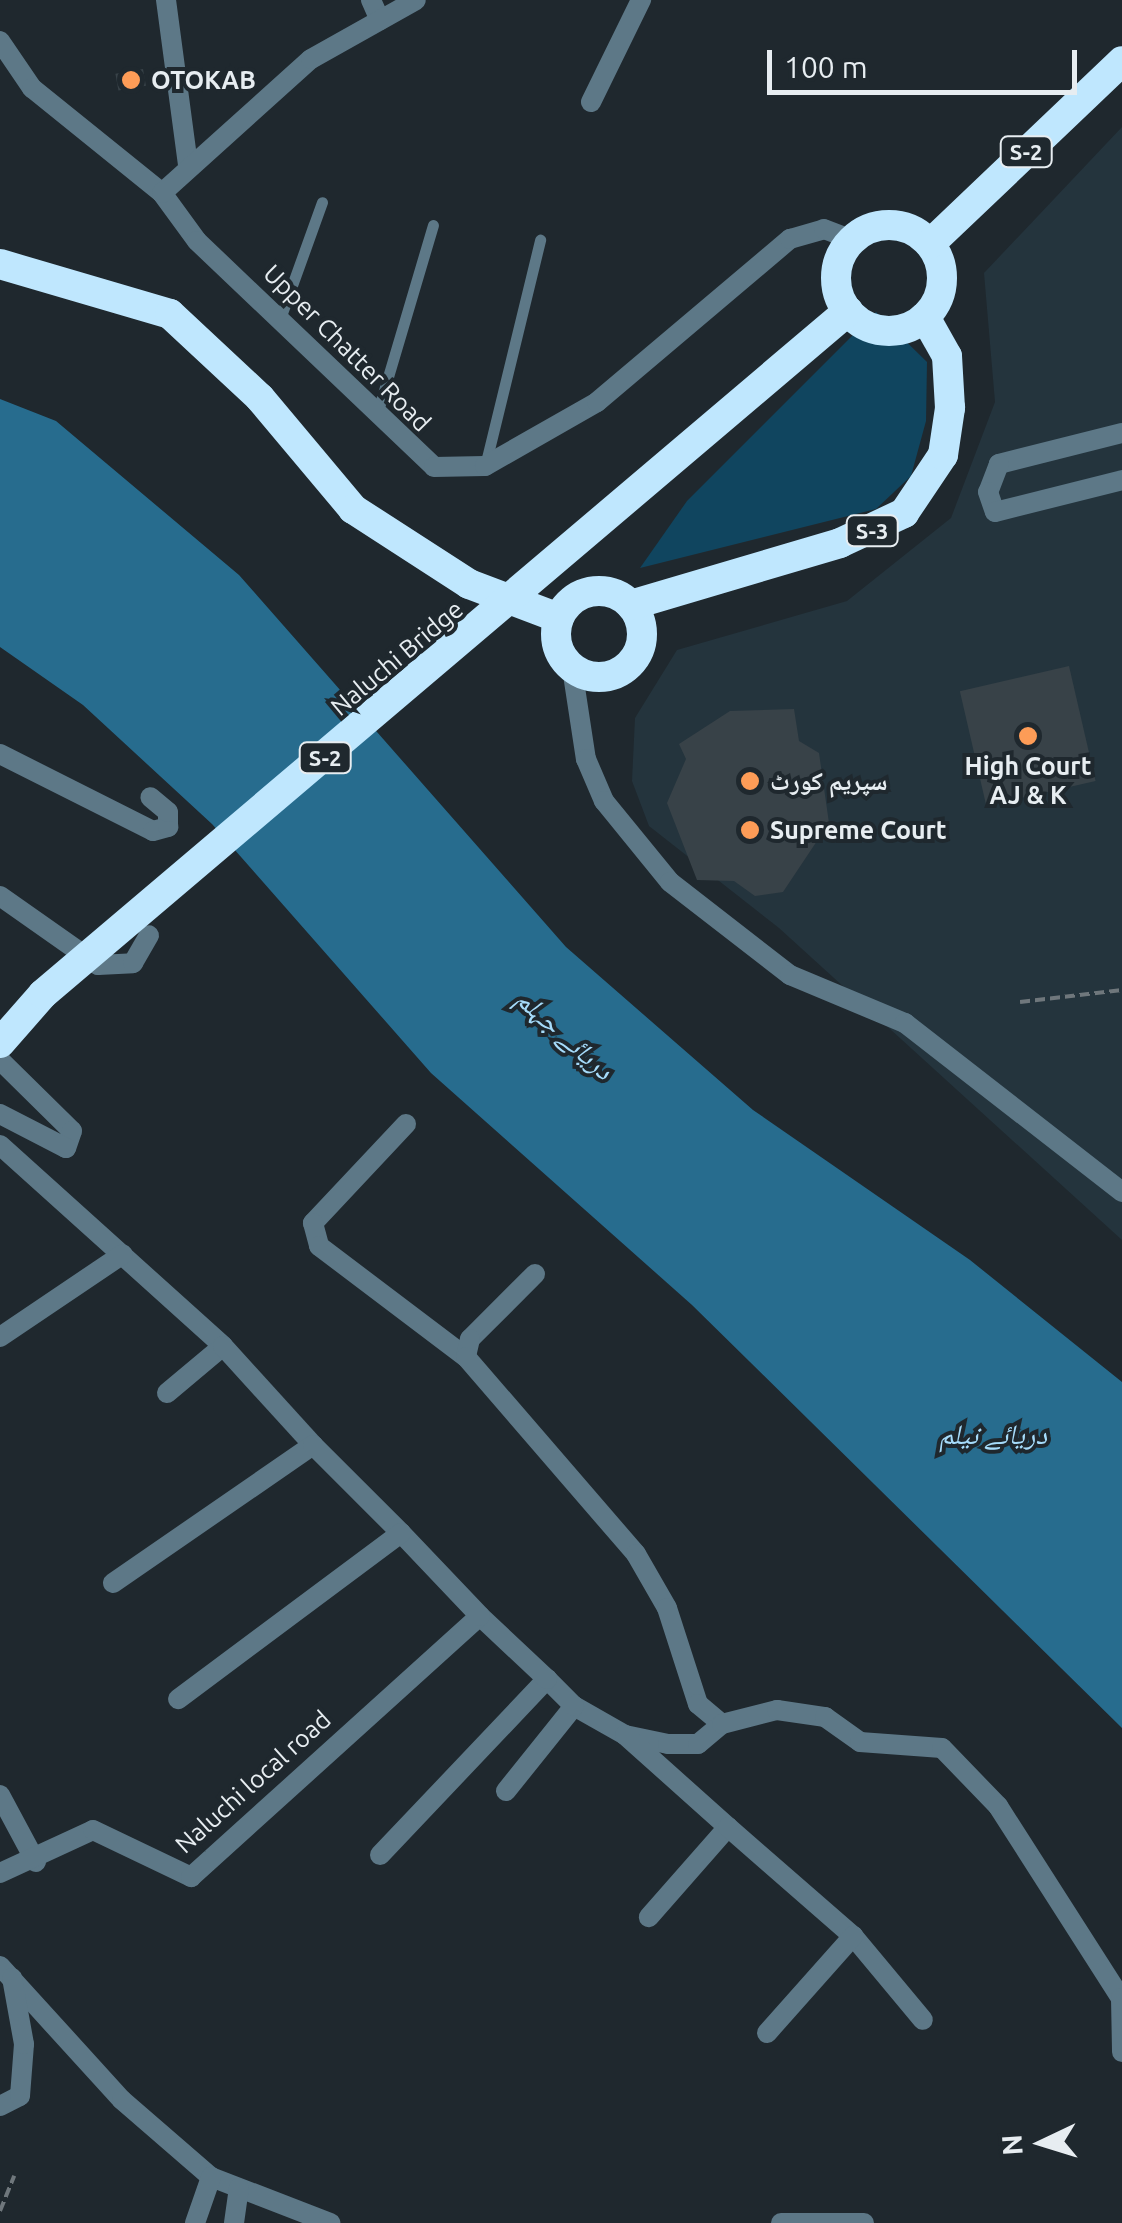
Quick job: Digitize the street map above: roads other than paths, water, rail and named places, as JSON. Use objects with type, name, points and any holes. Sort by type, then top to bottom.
[{"type":"highway","name":"S-2","points":[[930,244],[1122,61]]},
{"type":"highway","points":[[901,226],[930,244],[942,276],[925,317],[887,332],[848,311],[836,271],[852,240],[901,226]]},
{"type":"highway","points":[[0,264],[170,314],[237,374],[353,509],[469,584],[558,618]]},
{"type":"highway","name":"Naluchi Bridge","points":[[0,1043],[43,994],[656,481],[848,311]]},
{"type":"highway","name":"S-3","points":[[631,606],[840,543],[904,514],[943,455],[950,408],[947,356],[925,317]]},
{"type":"highway","points":[[592,591],[631,606],[642,632],[633,660],[597,677],[572,668],[557,645],[558,618],[592,591]]},
{"type":"street","points":[[166,0],[188,164]]},
{"type":"street","points":[[371,0],[380,20]]},
{"type":"street","points":[[162,193],[188,164],[311,59],[416,0]]},
{"type":"street","points":[[591,102],[641,0]]},
{"type":"street","name":"Upper Chatter Road","points":[[0,40],[32,88],[162,193],[198,241],[281,316],[376,414],[434,467],[486,466],[597,402],[790,239],[824,229],[852,240]]},
{"type":"street","points":[[1122,433],[999,464],[988,492],[995,512],[1122,480]]},
{"type":"street","points":[[572,668],[586,759],[604,802],[670,882],[790,976],[906,1023],[1122,1192]]},
{"type":"street","points":[[0,754],[154,831],[168,826],[168,812],[150,797]]},
{"type":"street","points":[[0,896],[98,965],[133,963],[149,934]]},
{"type":"street","points":[[0,1060],[72,1131],[66,1148],[0,1114]]},
{"type":"street","points":[[406,1124],[313,1223],[319,1246],[466,1357],[636,1554],[667,1608],[698,1704],[722,1724]]},
{"type":"street","points":[[0,1145],[223,1346],[313,1445],[574,1706],[624,1735],[853,1936],[923,2020]]},
{"type":"street","points":[[0,1338],[123,1254]]},
{"type":"street","points":[[466,1357],[470,1339],[535,1274]]},
{"type":"street","points":[[166,1394],[223,1346]]},
{"type":"street","points":[[112,1583],[313,1445]]},
{"type":"street","points":[[178,1699],[401,1533]]},
{"type":"street","name":"Naluchi local road","points":[[0,1873],[36,1862],[93,1830],[191,1877],[480,1616]]},
{"type":"street","points":[[380,1855],[547,1679]]},
{"type":"street","points":[[506,1791],[574,1706]]},
{"type":"street","points":[[624,1735],[698,1744],[722,1724],[777,1710],[825,1718],[860,1742],[942,1748],[998,1806],[1112,1983],[1122,2052]]},
{"type":"street","points":[[0,1795],[36,1862]]},
{"type":"street","points":[[649,1917],[728,1827]]},
{"type":"street","points":[[767,2033],[853,1936]]},
{"type":"street","points":[[0,2106],[20,2096],[24,2044],[6,1972]]},
{"type":"street","points":[[6,1972],[122,2100],[210,2177],[330,2223]]},
{"type":"street","points":[[195,2223],[210,2177]]},
{"type":"street","points":[[234,2223],[239,2188]]},
{"type":"street","points":[[780,2223],[864,2223]]},
{"type":"lane","points":[[281,316],[322,202]]},
{"type":"lane","points":[[376,414],[434,226]]},
{"type":"lane","points":[[486,466],[540,240]]},
{"type":"water","name":"دریائے نیلم","points":[[0,399],[56,421],[239,575],[566,947],[753,1110],[970,1260],[1122,1382],[1122,1728],[692,1305],[431,1073],[212,824],[83,705],[0,647]]},
{"type":"place","name":"OTOKAB","points":[[131,80]]},
{"type":"place","name":"High Court AJ & K","points":[[1028,736]]},
{"type":"place","name":"سپریم کورٹ","points":[[750,781]]},
{"type":"place","name":"Supreme Court","points":[[750,830]]},
{"type":"water label","name":"دریائے جہلم","points":[[565,1034]]}]
